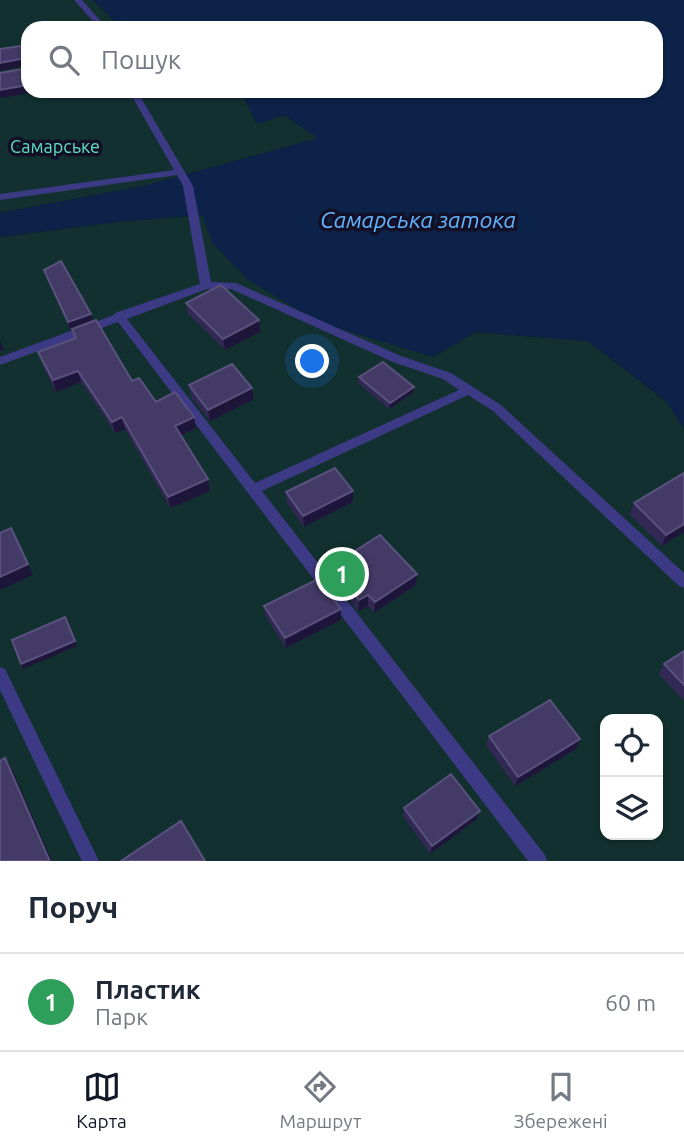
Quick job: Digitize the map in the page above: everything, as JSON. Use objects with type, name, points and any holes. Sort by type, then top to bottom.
[{"type":"lane","points":[[78,0],[97,21]]},
{"type":"lane","points":[[138,98],[188,186],[206,286]]},
{"type":"lane","points":[[0,197],[181,172]]},
{"type":"lane","points":[[0,361],[206,286],[232,285],[397,359],[447,376],[497,408],[684,582]]},
{"type":"lane","points":[[119,316],[539,861]]},
{"type":"lane","points":[[252,490],[469,390]]},
{"type":"lane","points":[[0,674],[91,861]]},
{"type":"green space","name":"Самарське","points":[[0,0],[93,0],[116,21],[21,21],[21,98],[244,98],[257,124],[284,115],[319,138],[144,186],[0,213]]},
{"type":"green space","points":[[203,215],[213,242],[433,357],[475,332],[588,341],[667,402],[684,429],[684,861],[0,861],[0,237],[116,222]]},
{"type":"water","name":"Самарська затока","points":[[93,0],[684,0],[684,429],[667,402],[588,341],[475,332],[433,357],[320,323],[248,280],[212,242],[202,215],[116,222],[0,237],[0,213],[144,186],[318,138],[284,115],[257,124],[244,98],[663,98],[663,21],[116,21]]},
{"type":"building","points":[[21,46],[21,59],[0,63],[0,49]]},
{"type":"building","points":[[21,69],[21,86],[0,90],[0,73]]},
{"type":"building","points":[[61,261],[91,314],[68,322],[44,270]]},
{"type":"building","points":[[221,285],[259,320],[223,339],[186,303]]},
{"type":"building","points":[[96,320],[132,381],[139,378],[156,402],[175,392],[194,417],[175,426],[208,479],[168,497],[122,417],[112,422],[78,371],[53,380],[38,352],[76,338],[72,329]]},
{"type":"building","points":[[383,362],[414,387],[390,403],[359,377]]},
{"type":"building","points":[[232,364],[252,388],[208,410],[189,385]]},
{"type":"building","points":[[335,468],[353,491],[303,516],[286,492]]},
{"type":"building","points":[[684,473],[684,524],[666,535],[634,503]]},
{"type":"building","points":[[11,528],[28,564],[0,577],[0,533]]},
{"type":"building","points":[[380,535],[417,574],[375,602],[368,595],[359,600],[336,571],[343,567],[338,562]]},
{"type":"building","points":[[318,579],[341,609],[285,638],[264,606]]},
{"type":"building","points":[[65,617],[75,641],[21,664],[12,640]]},
{"type":"building","points":[[684,651],[684,685],[664,664]]},
{"type":"building","points":[[550,700],[580,739],[518,777],[489,736]]},
{"type":"building","points":[[5,758],[50,861],[0,861],[0,761]]},
{"type":"building","points":[[451,774],[480,811],[432,846],[404,808]]},
{"type":"building","points":[[181,821],[205,861],[121,861]]},
{"type":"place","name":"Пластик","points":[[342,574]]}]
